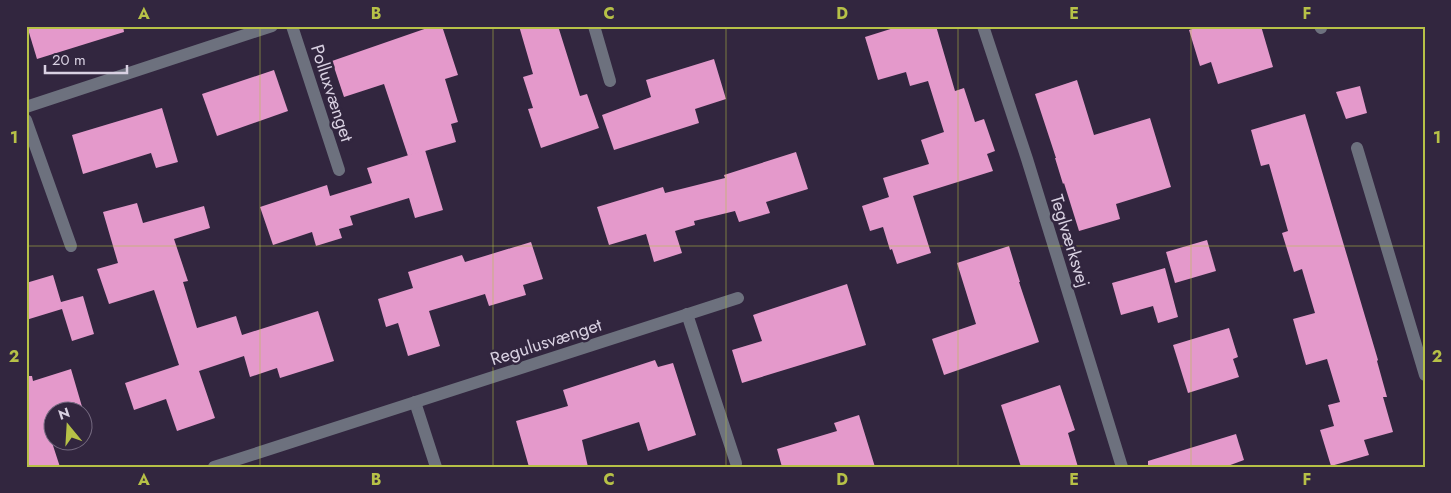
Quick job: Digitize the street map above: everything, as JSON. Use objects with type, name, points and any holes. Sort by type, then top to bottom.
[{"type":"street","points":[[26,107],[272,26]]},
{"type":"street","name":"Polluxvænget","points":[[292,26],[340,170]]},
{"type":"street","points":[[594,26],[610,81]]},
{"type":"street","name":"Teglværksvej","points":[[983,26],[1027,159],[1122,467]]},
{"type":"street","points":[[26,120],[71,246]]},
{"type":"street","points":[[1357,148],[1425,375]]},
{"type":"street","name":"Regulusvænget","points":[[214,467],[738,298]]},
{"type":"street","points":[[687,314],[736,463]]},
{"type":"street","points":[[415,402],[436,467]]},
{"type":"building","points":[[27,26],[123,26],[124,32],[37,59]]},
{"type":"building","points":[[433,26],[442,26],[458,75],[445,79],[458,122],[451,124],[456,142],[408,156],[384,84],[344,97],[332,61]]},
{"type":"building","points":[[519,26],[558,26],[580,96],[587,94],[599,128],[541,148],[528,109],[533,108],[523,77],[533,74]]},
{"type":"building","points":[[900,26],[936,26],[955,91],[964,88],[975,122],[984,119],[995,151],[987,154],[993,171],[913,196],[931,253],[897,264],[892,249],[890,250],[883,227],[870,231],[862,206],[889,197],[883,178],[929,164],[921,140],[944,132],[928,81],[910,86],[906,72],[878,80],[865,37]]},
{"type":"building","points":[[1202,26],[1261,26],[1273,67],[1218,84],[1211,62],[1200,66],[1189,30]]},
{"type":"building","points":[[714,59],[726,99],[695,109],[699,123],[614,150],[602,115],[651,97],[646,80]]},
{"type":"building","points":[[274,70],[288,111],[217,136],[202,94]]},
{"type":"building","points":[[1077,80],[1094,135],[1150,118],[1171,187],[1116,204],[1120,219],[1079,231],[1035,94]]},
{"type":"building","points":[[1360,86],[1367,113],[1346,119],[1336,92]]},
{"type":"building","points":[[162,108],[178,162],[156,168],[151,153],[83,174],[72,135]]},
{"type":"building","points":[[1305,114],[1378,360],[1387,397],[1383,397],[1393,432],[1364,440],[1369,455],[1331,466],[1320,430],[1334,426],[1328,405],[1340,402],[1327,359],[1306,365],[1293,319],[1315,313],[1302,269],[1294,272],[1282,233],[1288,231],[1269,164],[1261,166],[1251,130]]},
{"type":"building","points":[[425,150],[443,210],[415,218],[409,198],[350,216],[353,225],[339,229],[342,238],[316,246],[312,232],[273,245],[260,207],[327,185],[330,196],[372,183],[367,168]]},
{"type":"building","points":[[796,152],[808,189],[766,202],[770,213],[739,222],[735,211],[694,221],[695,225],[675,231],[682,253],[654,262],[646,234],[609,245],[597,207],[663,187],[665,193],[725,178],[724,175]]},
{"type":"building","points":[[137,203],[143,223],[204,206],[210,228],[174,239],[188,281],[183,282],[197,328],[236,316],[242,335],[318,311],[334,361],[280,378],[277,368],[250,377],[244,356],[199,371],[215,418],[177,431],[166,399],[134,410],[125,383],[179,365],[154,290],[109,304],[97,269],[118,263],[103,212]]},
{"type":"building","points":[[1207,240],[1216,271],[1175,283],[1166,252]]},
{"type":"building","points":[[531,242],[543,279],[523,285],[526,295],[489,306],[485,294],[429,311],[440,346],[408,356],[398,323],[386,327],[378,299],[413,288],[408,272],[462,255],[465,262]]},
{"type":"building","points":[[1009,246],[1039,342],[944,375],[932,339],[976,324],[957,263]]},
{"type":"building","points":[[1165,268],[1178,317],[1158,323],[1153,306],[1121,315],[1112,283]]},
{"type":"building","points":[[53,275],[61,302],[83,296],[94,334],[72,341],[62,309],[26,320],[26,283]]},
{"type":"building","points":[[847,284],[866,345],[742,383],[732,350],[762,341],[753,315]]},
{"type":"building","points":[[1229,328],[1238,357],[1233,359],[1239,377],[1188,393],[1173,345]]},
{"type":"building","points":[[655,360],[658,367],[673,363],[696,435],[648,451],[639,422],[582,440],[588,467],[529,467],[516,421],[568,406],[563,390]]},
{"type":"building","points":[[71,369],[80,400],[42,400],[42,450],[54,450],[60,467],[26,467],[26,376],[32,376],[33,381]]},
{"type":"building","points":[[1060,385],[1075,430],[1068,433],[1078,467],[1021,467],[1001,405]]},
{"type":"building","points":[[859,415],[875,467],[782,467],[777,449],[837,431],[834,423]]},
{"type":"building","points":[[1236,434],[1244,460],[1225,467],[1148,467],[1148,461]]}]
